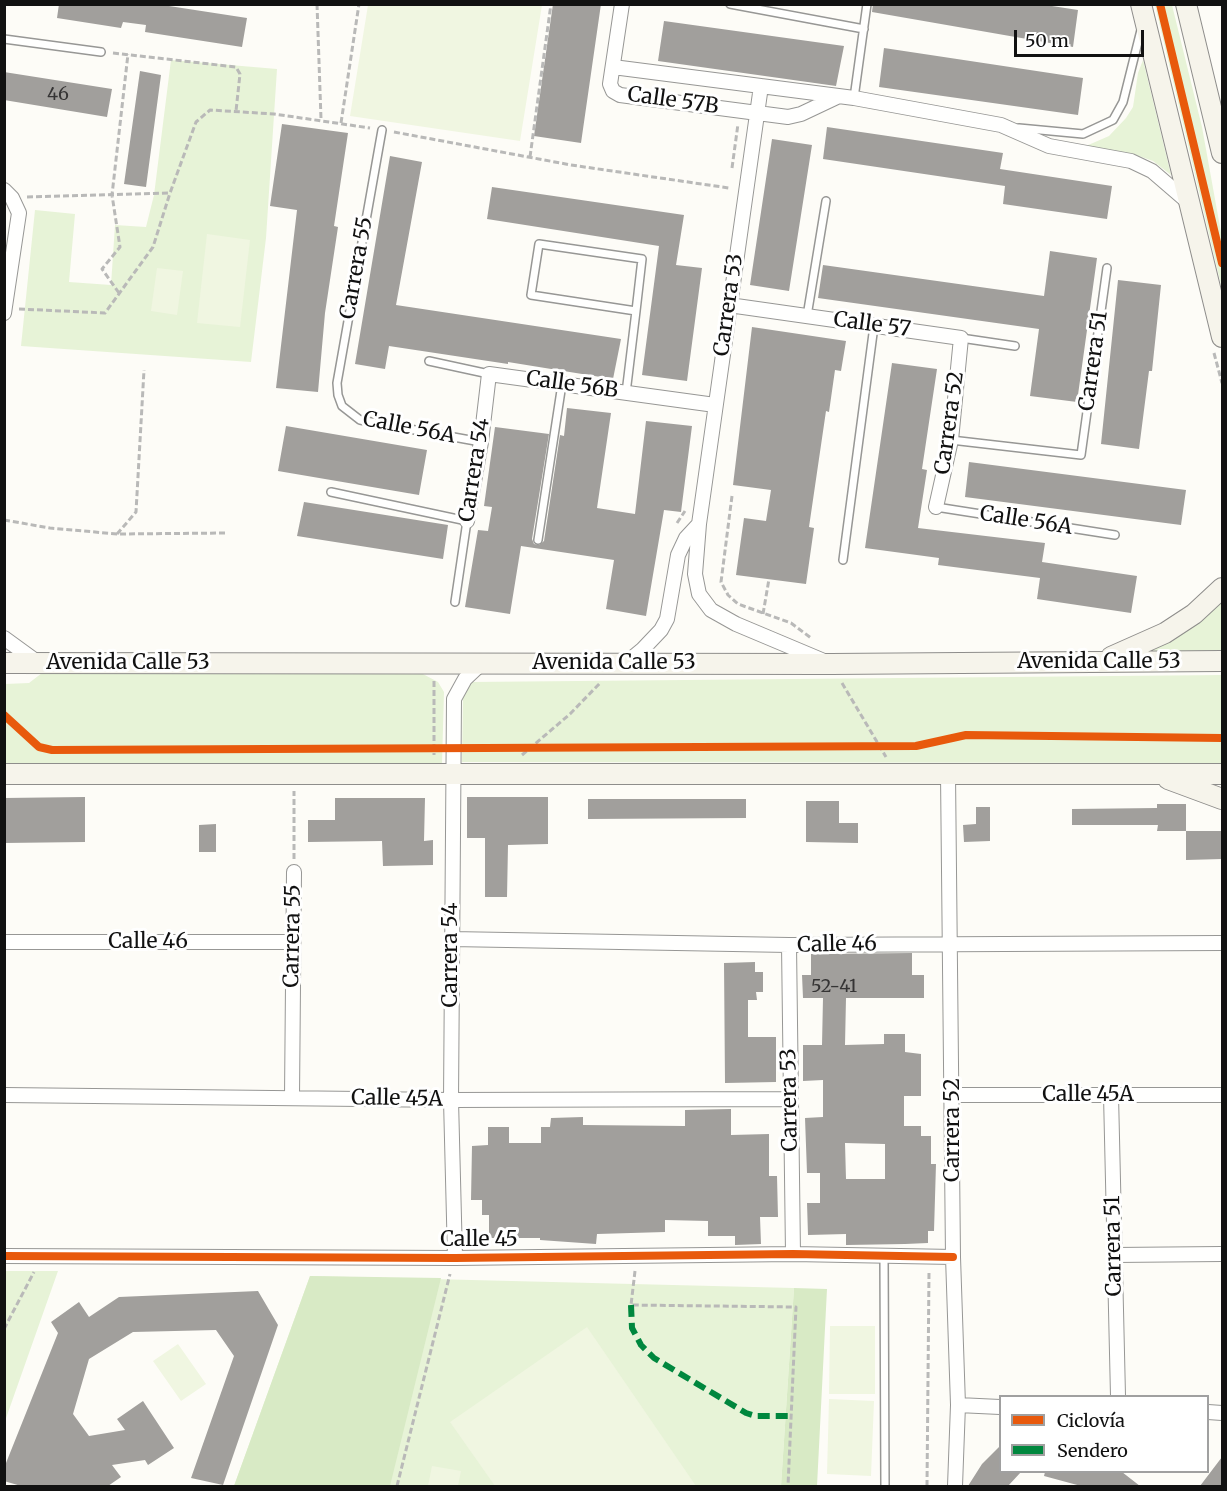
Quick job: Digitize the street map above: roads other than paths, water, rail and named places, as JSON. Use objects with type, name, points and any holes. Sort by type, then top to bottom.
[{"type":"main road","points":[[1186,4],[1220,133],[1222,153]]},
{"type":"main road","points":[[1142,12],[1222,337]]},
{"type":"main road","points":[[1099,661],[1165,633],[1194,614],[1222,588]]},
{"type":"main road","name":"Avenida Calle 53","points":[[4,663],[831,664],[1222,661]]},
{"type":"main road","points":[[4,774],[1222,774]]},
{"type":"main road","points":[[1154,774],[1222,799]]},
{"type":"street","points":[[613,67],[622,4]]},
{"type":"street","name":"Calle 57B","points":[[839,96],[801,114],[788,117],[620,95],[613,92],[610,84],[613,67],[760,86],[839,96],[854,98],[1001,125],[1049,146],[1131,161],[1152,171],[1190,204]]},
{"type":"street","name":"Carrera 53","points":[[760,86],[699,524],[695,574],[699,594],[711,609],[736,624],[831,664]]},
{"type":"street","points":[[5,311],[19,213],[8,194]]},
{"type":"street","name":"Calle 57","points":[[729,305],[961,338]]},
{"type":"street","name":"Carrera 52","points":[[936,507],[951,440],[961,338]]},
{"type":"street","name":"Calle 56B","points":[[489,374],[715,405]]},
{"type":"street","name":"Carrera 54","points":[[467,521],[481,442],[489,374]]},
{"type":"street","name":"Carrera 53","points":[[625,663],[648,643],[667,619],[678,555],[686,538],[699,524]]},
{"type":"street","points":[[4,639],[39,663]]},
{"type":"street","name":"Carrera 54","points":[[455,1258],[451,1100],[454,699],[465,680],[483,663]]},
{"type":"street","name":"Carrera 52","points":[[948,774],[953,1257],[958,1406],[955,1486]]},
{"type":"street","name":"Carrera 55","points":[[292,1097],[294,872]]},
{"type":"street","name":"Calle 46","points":[[451,939],[789,945],[1222,943]]},
{"type":"street","name":"Calle 46","points":[[4,942],[292,942]]},
{"type":"street","name":"Carrera 53","points":[[789,945],[793,1254]]},
{"type":"street","name":"Calle 45A","points":[[4,1095],[451,1100],[790,1099]]},
{"type":"street","name":"Calle 45A","points":[[953,1095],[1222,1095]]},
{"type":"street","name":"Carrera 51","points":[[1111,1095],[1118,1395]]},
{"type":"street","name":"Calle 45","points":[[4,1256],[455,1258],[793,1254],[953,1257]]},
{"type":"street","points":[[1114,1255],[1222,1254]]},
{"type":"street","points":[[958,1406],[999,1407]]},
{"type":"lane","points":[[730,4],[864,28]]},
{"type":"lane","points":[[854,98],[867,4]]},
{"type":"lane","name":"Calle 57B","points":[[1001,125],[1083,134],[1108,124],[1120,112],[1142,12]]},
{"type":"lane","points":[[4,39],[101,52]]},
{"type":"lane","name":"Carrera 55","points":[[342,406],[337,383],[382,130]]},
{"type":"lane","points":[[807,316],[826,201]]},
{"type":"lane","points":[[626,393],[636,311],[642,259],[539,244],[531,295],[636,311]]},
{"type":"lane","name":"Carrera 51","points":[[951,440],[1081,455],[1107,268]]},
{"type":"lane","points":[[843,561],[874,326]]},
{"type":"lane","name":"Calle 57","points":[[961,338],[1015,346]]},
{"type":"lane","name":"Calle 56B","points":[[429,361],[489,374]]},
{"type":"lane","points":[[538,540],[562,384]]},
{"type":"lane","name":"Calle 56A","points":[[342,406],[360,420],[481,442]]},
{"type":"lane","points":[[331,492],[467,521]]},
{"type":"lane","name":"Calle 56A","points":[[936,507],[1115,535]]},
{"type":"lane","name":"Carrera 54","points":[[455,602],[467,521]]},
{"type":"lane","points":[[884,1256],[885,1486]]}]
